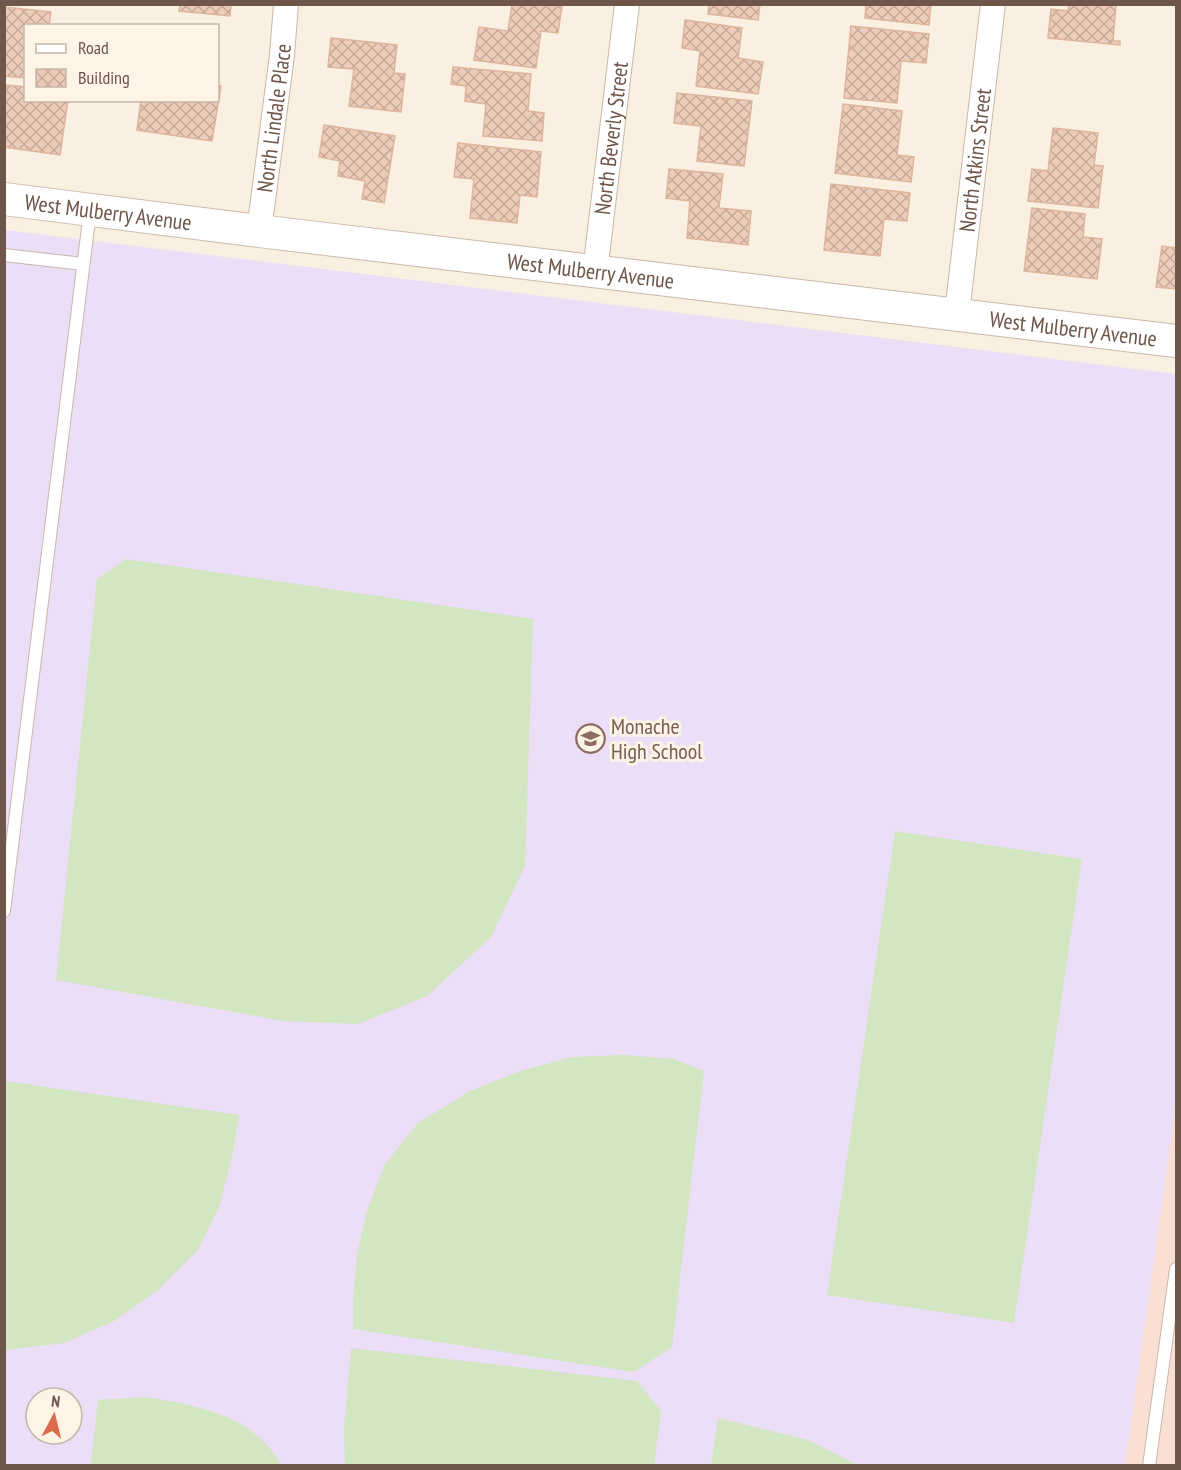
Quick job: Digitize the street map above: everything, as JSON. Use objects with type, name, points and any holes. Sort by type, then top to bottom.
[{"type":"street","name":"North Lindale Place","points":[[259,231],[282,55],[286,4]]},
{"type":"street","name":"North Beverly Street","points":[[595,272],[627,4]]},
{"type":"street","name":"North Atkins Street","points":[[957,313],[993,4]]},
{"type":"street","name":"West Mulberry Avenue","points":[[4,199],[595,272],[1176,340]]},
{"type":"lane","points":[[4,911],[90,210]]},
{"type":"lane","points":[[4,255],[83,264]]},
{"type":"lane","points":[[1149,1466],[1176,1269]]},
{"type":"shaded area","name":"Monache High School","points":[[5,230],[1176,374],[1176,1103],[1125,1465],[5,1466]]},
{"type":"shaded area","points":[[1176,1103],[1176,1465],[1125,1465]]},
{"type":"green space","points":[[126,559],[533,619],[525,866],[491,937],[427,996],[358,1024],[284,1021],[56,980],[97,579]]},
{"type":"green space","points":[[895,831],[1082,859],[1014,1323],[827,1295]]},
{"type":"green space","points":[[624,1055],[674,1059],[704,1071],[672,1347],[634,1372],[353,1329],[357,1255],[366,1213],[385,1164],[418,1123],[468,1092],[520,1071],[572,1057]]},
{"type":"green space","points":[[5,1081],[239,1115],[233,1152],[219,1207],[198,1250],[158,1290],[114,1321],[64,1343],[6,1350]]},
{"type":"green space","points":[[351,1348],[637,1381],[661,1411],[654,1465],[345,1465],[344,1429]]},
{"type":"green space","points":[[147,1397],[205,1409],[240,1424],[270,1448],[281,1465],[91,1465],[98,1400]]},
{"type":"green space","points":[[718,1418],[808,1440],[857,1465],[711,1465]]},
{"type":"building","points":[[180,4],[231,4],[230,16],[179,11]]},
{"type":"building","points":[[512,4],[562,6],[558,33],[541,31],[536,68],[474,60],[479,27],[508,31]]},
{"type":"building","points":[[709,4],[760,4],[758,20],[708,14]]},
{"type":"building","points":[[866,4],[931,4],[929,25],[865,18]]},
{"type":"building","points":[[1069,4],[1116,4],[1113,41],[1120,41],[1120,45],[1048,38],[1051,9],[1068,11]]},
{"type":"building","points":[[4,7],[51,12],[49,24],[24,24],[24,78],[4,76]]},
{"type":"building","points":[[685,20],[742,28],[738,58],[763,62],[758,94],[696,86],[700,51],[682,48]]},
{"type":"building","points":[[851,26],[929,34],[926,63],[901,61],[897,103],[844,98]]},
{"type":"building","points":[[331,38],[397,45],[394,73],[405,74],[401,112],[349,106],[354,69],[328,67]]},
{"type":"building","points":[[453,67],[531,74],[528,111],[544,113],[542,141],[483,136],[486,104],[465,101],[466,86],[451,84]]},
{"type":"building","points":[[7,85],[24,87],[24,102],[68,102],[60,155],[4,147],[4,103]]},
{"type":"building","points":[[677,93],[752,101],[744,166],[697,161],[701,126],[674,123]]},
{"type":"building","points":[[141,102],[218,102],[212,141],[137,130]]},
{"type":"building","points":[[843,104],[902,111],[897,155],[914,157],[911,182],[835,173]]},
{"type":"building","points":[[324,125],[395,136],[384,203],[362,199],[365,181],[338,176],[340,161],[319,157]]},
{"type":"building","points":[[1053,128],[1098,133],[1094,165],[1103,166],[1098,208],[1028,201],[1032,169],[1048,171]]},
{"type":"building","points":[[458,143],[541,152],[537,197],[520,195],[517,223],[470,218],[474,179],[454,177]]},
{"type":"building","points":[[669,169],[723,174],[719,208],[751,211],[748,245],[687,238],[690,201],[666,198]]},
{"type":"building","points":[[831,184],[910,193],[907,221],[884,219],[880,256],[824,250]]},
{"type":"building","points":[[1032,208],[1085,214],[1083,237],[1102,239],[1097,279],[1024,271]]},
{"type":"building","points":[[1162,246],[1176,248],[1176,289],[1156,287]]},
{"type":"place","name":"Monache High School","points":[[590,739]]}]
